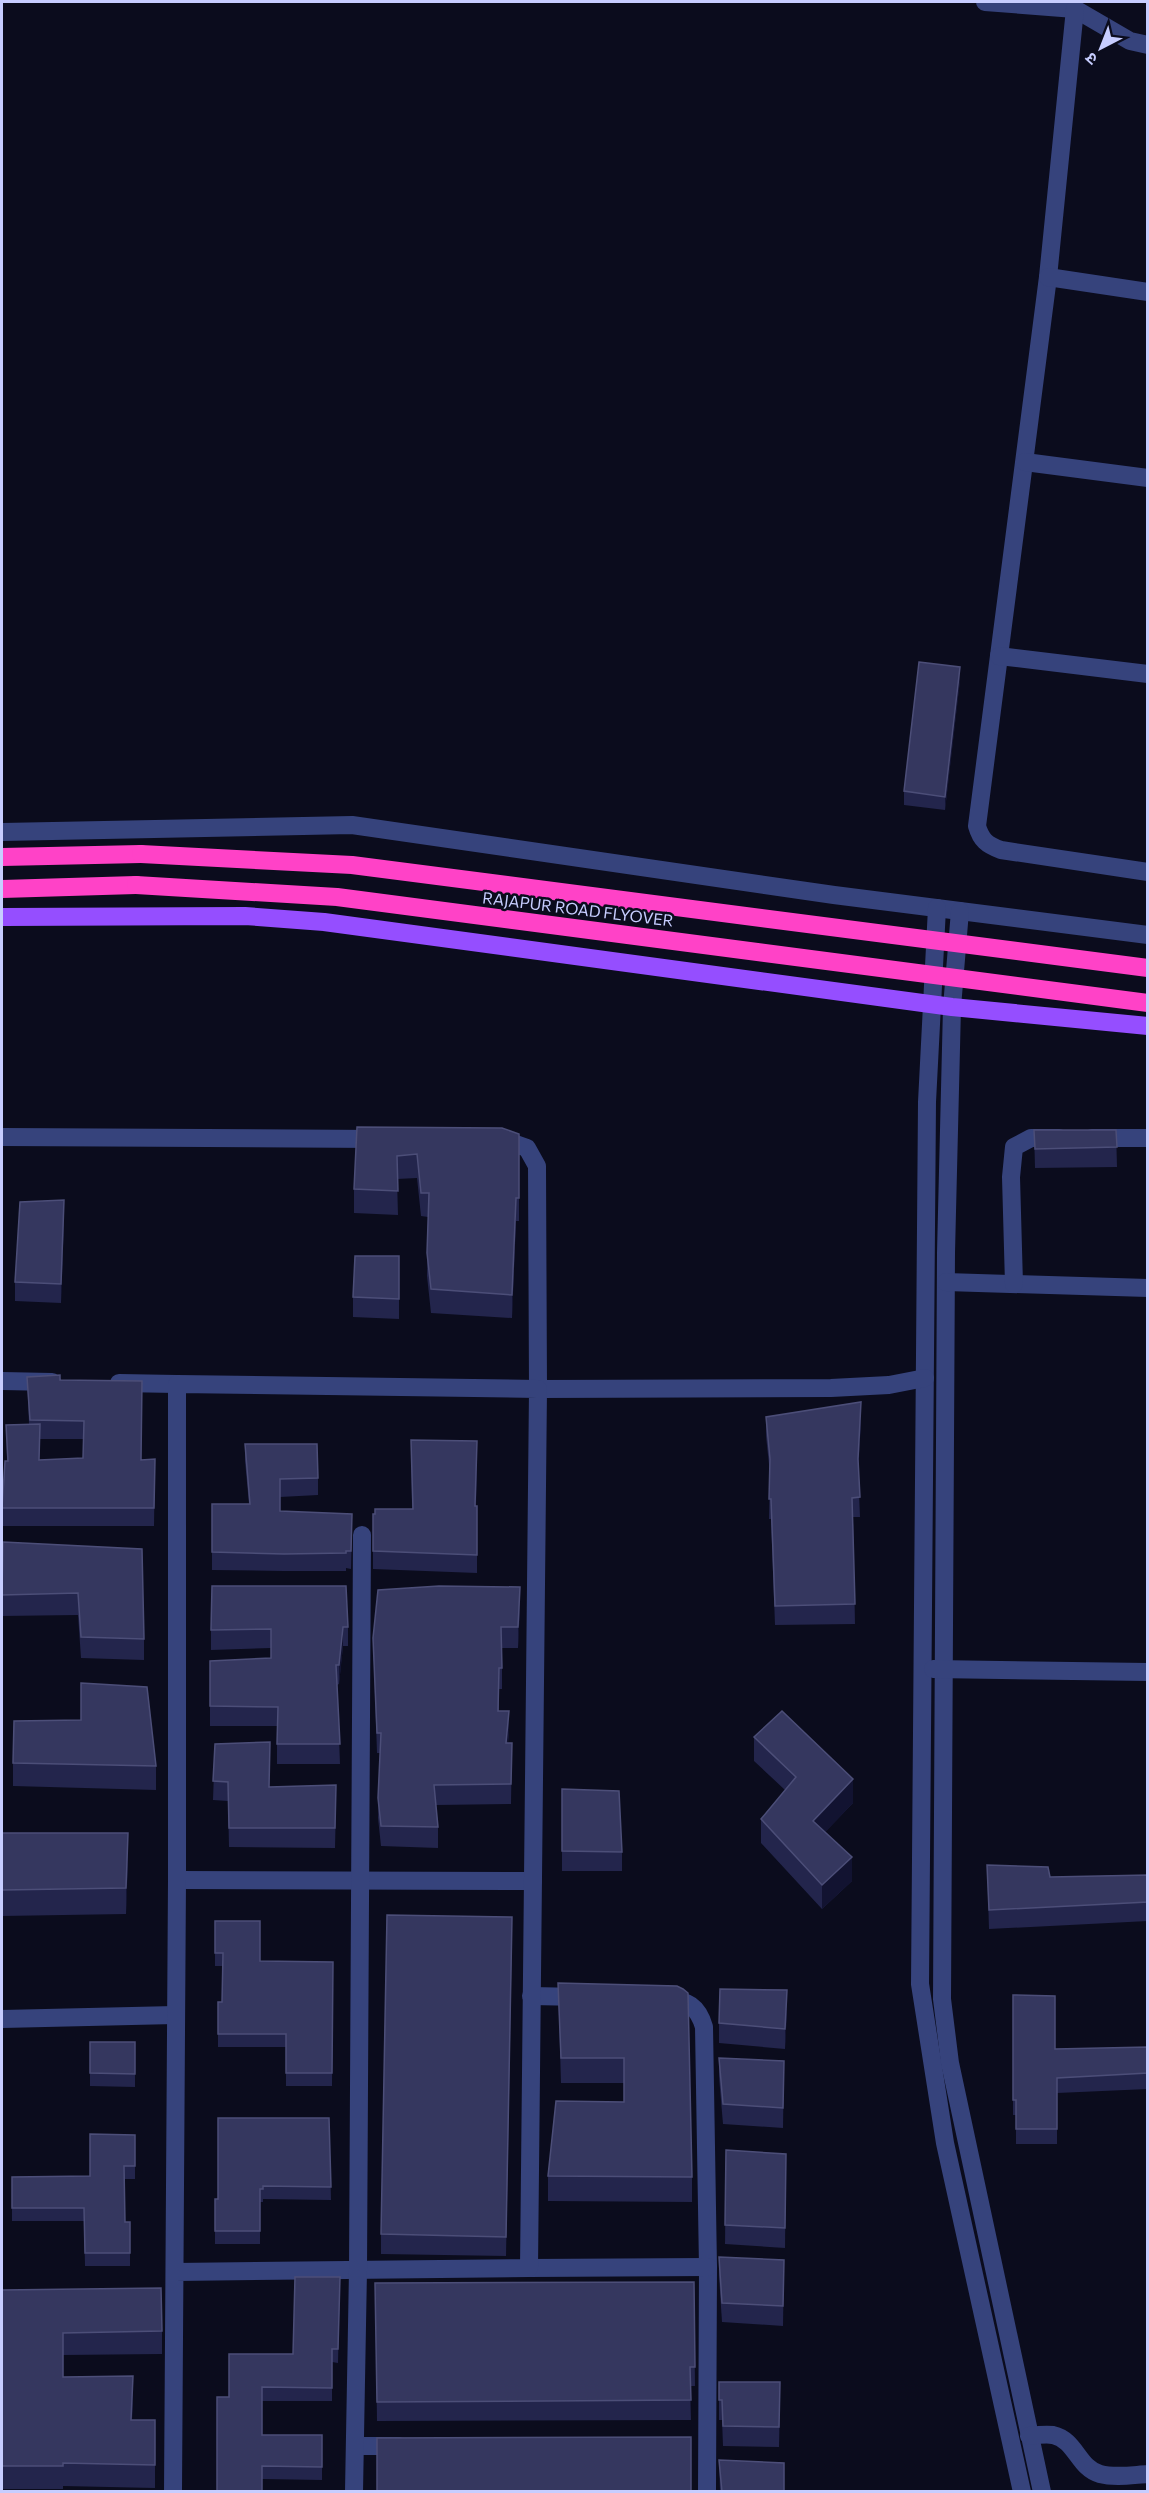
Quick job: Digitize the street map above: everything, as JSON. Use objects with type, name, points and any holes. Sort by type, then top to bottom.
[{"type":"highway","name":"RAJAPUR ROAD FLYOVER","points":[[2,856],[141,854],[352,865],[1148,968]]},
{"type":"highway","name":"RAJAPUR ROAD FLYOVER","points":[[2,889],[136,885],[337,897],[1148,1003]]},
{"type":"main road","points":[[2,917],[245,916],[324,922],[1148,1026]]},
{"type":"street","points":[[985,2],[1075,9],[1130,40],[1148,45]]},
{"type":"street","points":[[1075,9],[1048,277],[977,826],[980,837],[989,846],[1001,850],[1148,872]]},
{"type":"street","points":[[1048,277],[1148,292]]},
{"type":"street","points":[[1025,462],[1148,478]]},
{"type":"street","points":[[999,656],[1148,674]]},
{"type":"street","points":[[2,832],[352,825],[834,895],[1148,936]]},
{"type":"street","points":[[937,908],[927,1101],[921,1984],[945,2143],[1022,2492]]},
{"type":"street","points":[[960,911],[953,1000],[946,1282],[942,1999],[952,2074],[1042,2492]]},
{"type":"street","points":[[2,1137],[397,1139]]},
{"type":"street","points":[[1014,1284],[1011,1177],[1014,1147],[1031,1138],[1148,1138]]},
{"type":"street","points":[[480,1140],[504,1140],[527,1148],[537,1166],[538,1389],[529,2268]]},
{"type":"street","points":[[946,1282],[1148,1288]]},
{"type":"street","points":[[98,1382],[538,1389],[831,1388],[890,1385],[925,1378]]},
{"type":"street","points":[[2,1381],[75,1382]]},
{"type":"street","points":[[173,2492],[177,1384]]},
{"type":"street","points":[[354,2492],[358,2270],[362,1535]]},
{"type":"street","points":[[923,1669],[1148,1672]]},
{"type":"street","points":[[177,1880],[532,1881]]},
{"type":"street","points":[[531,1996],[600,1998]]},
{"type":"street","points":[[645,1999],[679,2000],[692,2004],[701,2015],[704,2027],[708,2267],[701,2444],[707,2492]]},
{"type":"street","points":[[2,2019],[175,2014]]},
{"type":"street","points":[[175,2272],[708,2267]]},
{"type":"street","points":[[1029,2436],[1053,2435],[1064,2440],[1088,2468],[1100,2474],[1117,2476],[1148,2474]]},
{"type":"street","points":[[355,2446],[413,2446]]},
{"type":"building","points":[[919,662],[960,667],[945,797],[904,791]]},
{"type":"building","points":[[357,1127],[502,1128],[519,1134],[519,1198],[516,1198],[512,1295],[431,1289],[427,1253],[429,1193],[421,1193],[417,1154],[397,1156],[398,1191],[354,1189]]},
{"type":"building","points":[[1034,1130],[1116,1130],[1117,1147],[1035,1149]]},
{"type":"building","points":[[64,1200],[61,1284],[15,1282],[20,1202]]},
{"type":"building","points":[[355,1256],[399,1256],[399,1299],[353,1297]]},
{"type":"building","points":[[60,1375],[60,1380],[142,1381],[141,1460],[155,1459],[154,1508],[2,1508],[5,1461],[8,1461],[6,1425],[40,1424],[39,1460],[83,1458],[84,1421],[30,1420],[27,1377]]},
{"type":"building","points":[[861,1402],[858,1459],[860,1497],[852,1498],[855,1604],[775,1606],[771,1499],[769,1499],[770,1459],[766,1417]]},
{"type":"building","points":[[411,1440],[477,1441],[475,1506],[477,1506],[477,1555],[373,1551],[375,1509],[413,1509]]},
{"type":"building","points":[[245,1444],[317,1444],[318,1478],[280,1479],[280,1511],[352,1514],[351,1551],[284,1554],[212,1552],[212,1504],[250,1504]]},
{"type":"building","points":[[3,1542],[142,1549],[144,1639],[81,1637],[78,1593],[2,1595]]},
{"type":"building","points":[[212,1586],[346,1586],[348,1627],[343,1627],[339,1665],[336,1665],[340,1744],[277,1744],[278,1707],[210,1706],[210,1661],[271,1658],[271,1629],[211,1630]]},
{"type":"building","points":[[439,1586],[520,1587],[518,1627],[501,1627],[502,1668],[499,1668],[498,1711],[509,1711],[506,1743],[512,1743],[511,1784],[434,1785],[438,1827],[381,1826],[378,1798],[381,1733],[377,1733],[373,1638],[378,1590]]},
{"type":"building","points":[[81,1683],[147,1687],[156,1766],[13,1763],[14,1721],[81,1720]]},
{"type":"building","points":[[782,1711],[853,1779],[813,1821],[852,1857],[822,1885],[761,1819],[796,1777],[754,1737]]},
{"type":"building","points":[[270,1742],[269,1787],[336,1785],[335,1828],[229,1828],[228,1782],[213,1781],[215,1744]]},
{"type":"building","points":[[562,1789],[619,1791],[622,1852],[562,1851]]},
{"type":"building","points":[[2,1833],[128,1833],[126,1888],[2,1890]]},
{"type":"building","points":[[987,1865],[1048,1867],[1050,1877],[1148,1875],[1148,1902],[989,1910]]},
{"type":"building","points":[[387,1915],[512,1917],[506,2237],[381,2234]]},
{"type":"building","points":[[215,1921],[260,1921],[260,1961],[333,1962],[332,2073],[286,2073],[286,2034],[218,2034],[218,2002],[222,2002],[223,1953],[215,1953]]},
{"type":"building","points":[[558,1983],[677,1986],[688,1993],[692,2177],[548,2176],[556,2101],[624,2102],[624,2058],[561,2058]]},
{"type":"building","points":[[720,1989],[787,1990],[785,2029],[719,2023]]},
{"type":"building","points":[[1013,1995],[1055,1996],[1055,2049],[1148,2047],[1148,2073],[1057,2078],[1057,2129],[1016,2129],[1016,2100],[1013,2100]]},
{"type":"building","points":[[90,2042],[135,2042],[135,2074],[90,2073]]},
{"type":"building","points":[[719,2058],[784,2061],[783,2108],[723,2104]]},
{"type":"building","points":[[218,2118],[329,2118],[331,2187],[263,2186],[263,2189],[260,2189],[260,2231],[215,2231],[215,2199],[218,2199]]},
{"type":"building","points":[[90,2134],[135,2135],[135,2166],[124,2166],[125,2222],[130,2222],[130,2253],[85,2253],[84,2208],[12,2208],[12,2177],[90,2176]]},
{"type":"building","points":[[726,2150],[786,2154],[785,2228],[725,2225]]},
{"type":"building","points":[[719,2257],[784,2260],[783,2306],[722,2303]]},
{"type":"building","points":[[295,2277],[340,2277],[338,2349],[332,2349],[332,2388],[262,2387],[262,2435],[322,2435],[322,2467],[262,2466],[262,2492],[217,2492],[217,2397],[229,2397],[229,2354],[293,2354]]},
{"type":"building","points":[[694,2282],[695,2367],[690,2367],[691,2400],[377,2402],[375,2283]]},
{"type":"building","points":[[161,2288],[162,2331],[63,2333],[63,2377],[133,2376],[131,2420],[155,2420],[155,2465],[63,2463],[63,2466],[2,2466],[2,2290]]},
{"type":"building","points":[[719,2382],[780,2382],[779,2427],[723,2426]]},
{"type":"building","points":[[691,2437],[691,2492],[377,2492],[377,2438]]},
{"type":"building","points":[[719,2460],[784,2463],[784,2492],[722,2492]]}]
